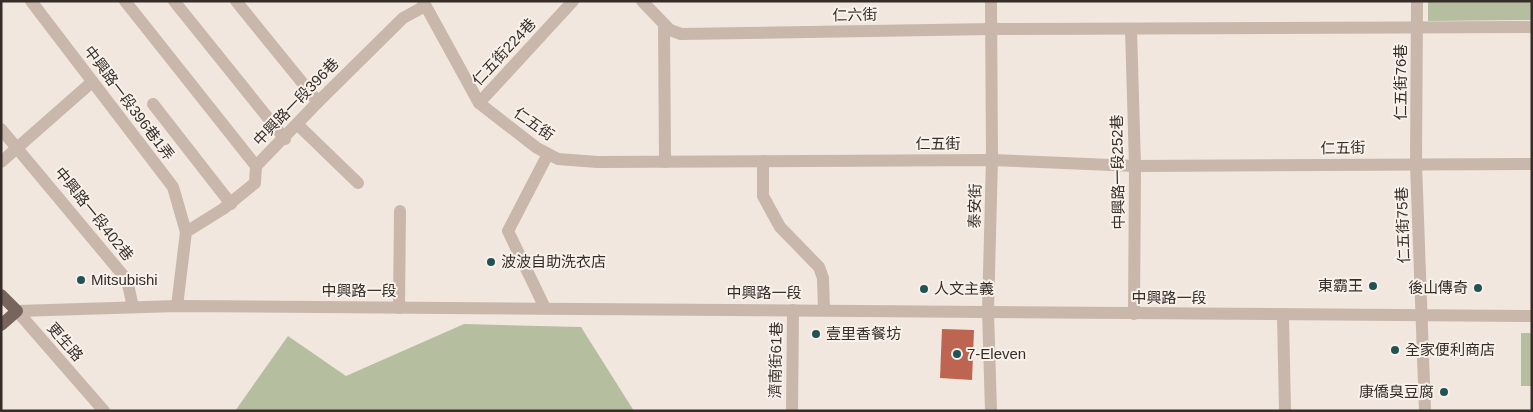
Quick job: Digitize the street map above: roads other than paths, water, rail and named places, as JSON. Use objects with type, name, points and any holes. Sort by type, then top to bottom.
[{"type":"main road","name":"更生路","points":[[1,295],[17,312]]},
{"type":"main road","points":[[1,325],[17,312]]},
{"type":"street","name":"中興路一段396巷1弄","points":[[31,1],[173,187],[186,232]]},
{"type":"street","points":[[126,1],[256,166]]},
{"type":"street","points":[[174,1],[285,139]]},
{"type":"street","points":[[236,1],[318,102]]},
{"type":"street","name":"仁五街224巷","points":[[478,103],[573,1]]},
{"type":"street","name":"仁六街","points":[[642,1],[670,30],[681,34],[992,29],[1532,28]]},
{"type":"street","name":"泰安街","points":[[991,1],[992,160],[988,311],[992,411]]},
{"type":"street","name":"仁五街76巷","points":[[1416,164],[1417,1]]},
{"type":"street","name":"中興路一段396巷","points":[[186,232],[231,204],[254,183],[256,166],[285,139],[318,102],[403,18],[424,4]]},
{"type":"street","name":"仁五街","points":[[424,4],[478,103],[536,148],[558,159],[597,162],[992,160],[1135,166],[1532,164]]},
{"type":"street","points":[[664,24],[665,162]]},
{"type":"street","name":"中興路一段252巷","points":[[1131,29],[1135,166],[1134,314]]},
{"type":"street","points":[[1,162],[92,82]]},
{"type":"street","points":[[153,104],[231,204]]},
{"type":"street","points":[[297,124],[358,183]]},
{"type":"street","name":"中興路一段402巷","points":[[1,129],[126,280],[133,307]]},
{"type":"street","points":[[545,308],[508,231],[548,154]]},
{"type":"street","points":[[763,162],[762,196],[780,227],[819,266],[823,278],[824,310]]},
{"type":"street","name":"仁五街75巷","points":[[1416,164],[1425,411]]},
{"type":"street","points":[[399,308],[400,211]]},
{"type":"street","points":[[177,306],[186,232]]},
{"type":"street","name":"中興路一段","points":[[17,312],[177,306],[1532,316]]},
{"type":"street","name":"濟南街61巷","points":[[792,411],[793,310]]},
{"type":"street","name":"更生路","points":[[17,312],[104,411]]},
{"type":"street","points":[[1284,314],[1285,411]]},
{"type":"place","name":"波波自助洗衣店","points":[[491,262]]},
{"type":"place","name":"Mitsubishi","points":[[81,280]]},
{"type":"place","name":"東霸王","points":[[1373,286]]},
{"type":"place","name":"後山傳奇","points":[[1478,288]]},
{"type":"place","name":"人文主義","points":[[924,289]]},
{"type":"place","name":"壹里香餐坊","points":[[816,334]]},
{"type":"place","name":"全家便利商店","points":[[1395,350]]},
{"type":"place","name":"7-Eleven","points":[[957,354]]},
{"type":"place","name":"康僑臭豆腐","points":[[1444,392]]}]
